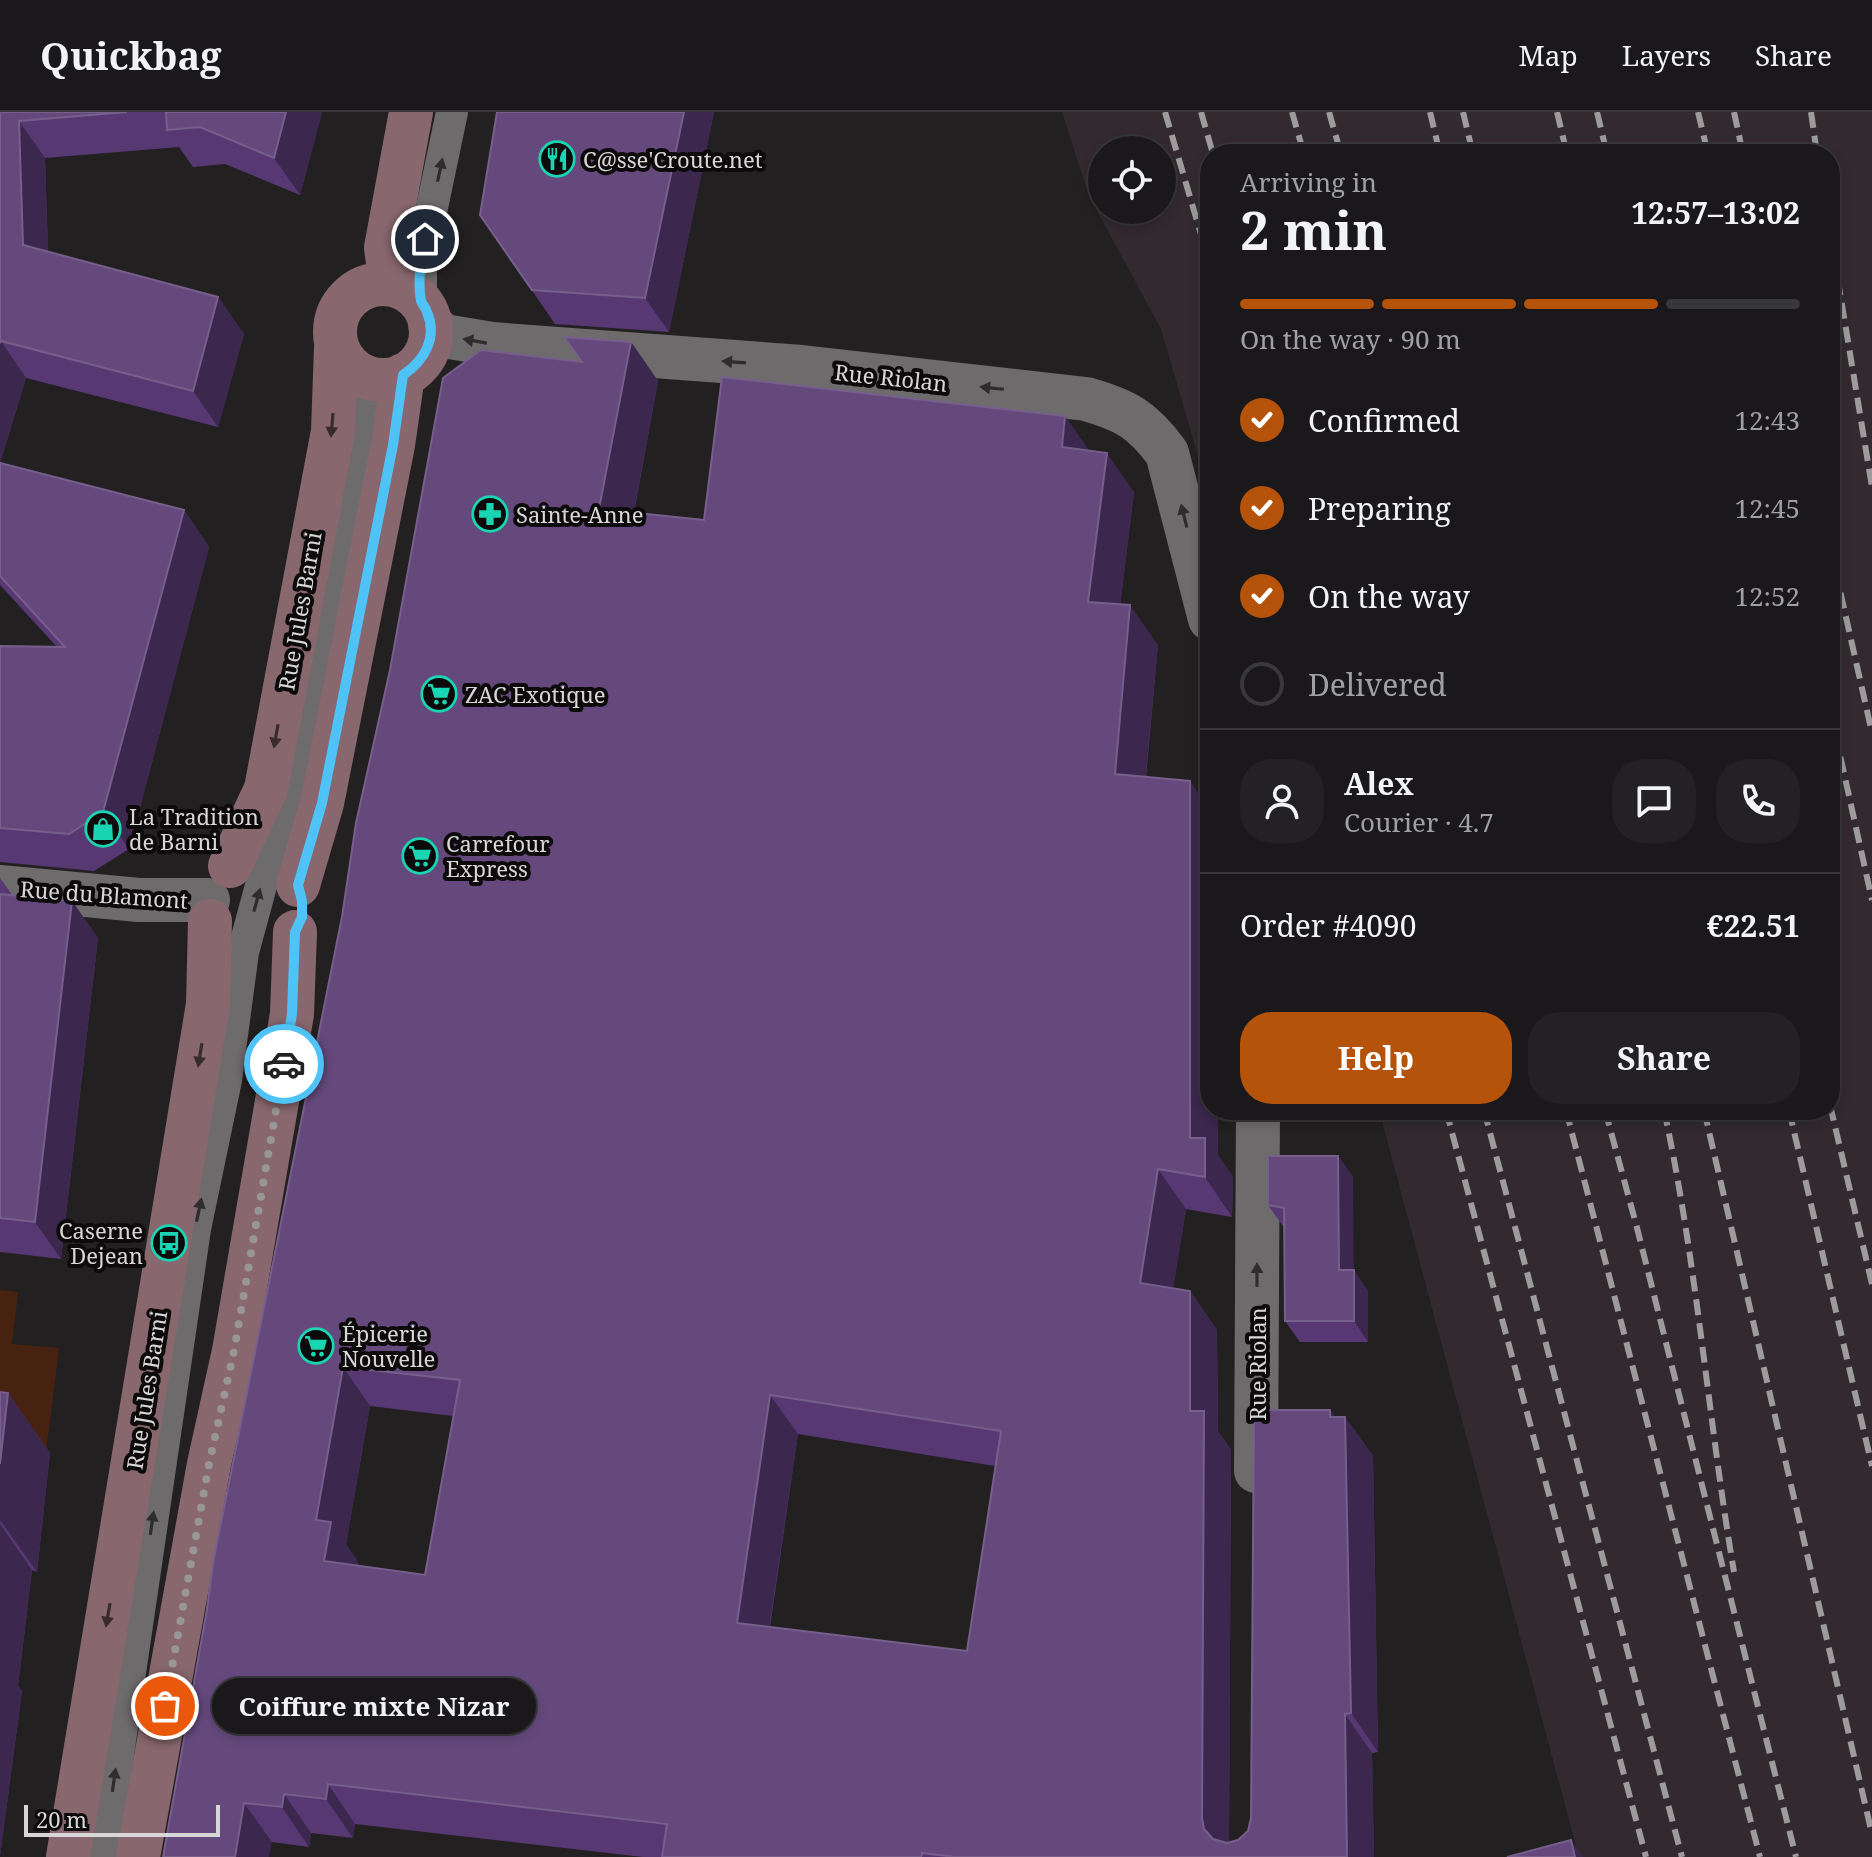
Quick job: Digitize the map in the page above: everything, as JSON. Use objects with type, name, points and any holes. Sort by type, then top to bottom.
[{"type":"main road","points":[[411,112],[386,248],[414,303],[430,340],[425,355],[416,367],[391,378],[365,377],[353,370],[336,347],[336,318],[351,295],[377,283],[414,303]]},
{"type":"main road","name":"Rue Jules Barni","points":[[68,1857],[208,1004],[243,887],[266,789],[333,431],[336,347]]},
{"type":"main road","name":"Rue Jules Barni","points":[[243,887],[322,803],[393,445],[391,378]]},
{"type":"main road","points":[[243,887],[302,901],[302,917],[295,932],[287,942],[266,952],[243,952],[222,941],[243,887]]},
{"type":"main road","points":[[138,1857],[209,1464],[234,1351],[290,1029],[295,932]]},
{"type":"street","name":"Rue Riolan","points":[[414,303],[444,336],[492,344],[802,367],[1086,399],[1118,408],[1150,430],[1167,453],[1200,580]]},
{"type":"street","name":"Rue du Blamont","points":[[0,887],[139,900],[243,887]]},
{"type":"street","name":"Rue Riolan","points":[[1256,1507],[1258,1120]]},
{"type":"lane","points":[[414,303],[452,112]]},
{"type":"lane","points":[[103,1857],[195,1229],[226,1080],[243,952],[243,887]]},
{"type":"shaded area","points":[[1062,112],[1872,112],[1872,1857],[1579,1857],[1382,1120],[1840,1120],[1840,144],[1200,144],[1200,463],[1161,329],[1104,224],[1176,224],[1176,136],[1088,136],[1088,193]]},
{"type":"shaded area","points":[[0,1290],[18,1292],[12,1344],[59,1348],[46,1452],[0,1446]]},
{"type":"building","points":[[0,112],[127,112],[19,121],[23,245],[218,297],[193,391],[0,343]]},
{"type":"building","points":[[166,112],[286,112],[274,158],[200,127],[167,130]]},
{"type":"building","points":[[497,112],[684,112],[645,298],[532,290],[480,215]]},
{"type":"building","points":[[564,337],[631,342],[599,509],[704,520],[722,377],[1065,416],[1062,447],[1107,453],[1088,602],[1130,605],[1115,774],[1190,781],[1190,1138],[1205,1138],[1205,1177],[1158,1169],[1140,1283],[1190,1291],[1190,1411],[1204,1411],[1202,1818],[1204,1829],[1213,1839],[1227,1843],[1238,1840],[1248,1831],[1251,1818],[1254,1410],[1330,1410],[1330,1417],[1345,1417],[1351,1713],[1345,1714],[1347,1857],[955,1857],[922,1853],[921,1857],[662,1857],[667,1824],[328,1784],[326,1799],[284,1794],[282,1807],[244,1803],[235,1857],[163,1857],[213,1563],[342,917],[356,823],[390,670],[443,378],[481,350],[582,362]],"holes":[[[343,1367],[460,1380],[425,1575],[324,1561],[331,1522],[316,1520]],[[770,1395],[1001,1431],[967,1651],[737,1623]]]},
{"type":"building","points":[[0,463],[184,510],[103,812],[69,834],[0,828],[0,646],[65,647],[0,576]]},
{"type":"building","points":[[0,894],[72,901],[35,1222],[0,1218]]},
{"type":"building","points":[[1268,1156],[1338,1156],[1339,1270],[1354,1270],[1354,1321],[1285,1321],[1284,1208],[1268,1205]]},
{"type":"building","points":[[0,1392],[8,1393],[0,1464]]},
{"type":"building","points":[[1571,1840],[1575,1857],[1507,1857]]},
{"type":"railway","points":[[1165,112],[1200,231]]},
{"type":"railway","points":[[1201,112],[1210,144]]},
{"type":"railway","points":[[1292,112],[1301,144]]},
{"type":"railway","points":[[1329,112],[1338,144]]},
{"type":"railway","points":[[1430,112],[1438,144]]},
{"type":"railway","points":[[1463,112],[1471,144]]},
{"type":"railway","points":[[1557,112],[1565,144]]},
{"type":"railway","points":[[1597,112],[1605,144]]},
{"type":"railway","points":[[1698,112],[1706,144]]},
{"type":"railway","points":[[1734,112],[1741,144]]},
{"type":"railway","points":[[1811,112],[1816,144]]},
{"type":"railway","points":[[1840,293],[1872,487]]},
{"type":"railway","points":[[1840,591],[1872,733]]},
{"type":"railway","points":[[1840,755],[1872,900]]},
{"type":"railway","points":[[1449,1120],[1646,1857]]},
{"type":"railway","points":[[1487,1120],[1682,1857]]},
{"type":"railway","points":[[1569,1120],[1760,1857]]},
{"type":"railway","points":[[1608,1120],[1796,1857]]},
{"type":"railway","points":[[1666,1120],[1694,1283],[1734,1572]]},
{"type":"railway","points":[[1706,1120],[1872,1834]]},
{"type":"railway","points":[[1791,1120],[1872,1466]]},
{"type":"railway","points":[[1834,1120],[1872,1284]]},
{"type":"way so far","points":[[165,1706],[209,1464],[234,1351],[284,1064]]},
{"type":"place","name":"C@sse'Croute.net","points":[[557,159]]},
{"type":"place","name":"Sainte-Anne","points":[[490,514]]},
{"type":"place","name":"ZAC Exotique","points":[[439,694]]},
{"type":"place","name":"La Tradition de Barni","points":[[103,829]]},
{"type":"place","name":"Carrefour Express","points":[[420,856]]},
{"type":"place","name":"Caserne Dejean","points":[[169,1243]]},
{"type":"place","name":"Épicerie Nouvelle","points":[[316,1346]]},
{"type":"place","name":"Coiffure mixte Nizar","points":[[165,1706]]},
{"type":"route","points":[[284,1064],[292,1014],[295,932],[302,917],[298,885],[322,803],[393,445],[403,375],[416,367],[425,355],[430,340],[428,313],[421,302],[421,260],[425,239]]}]
